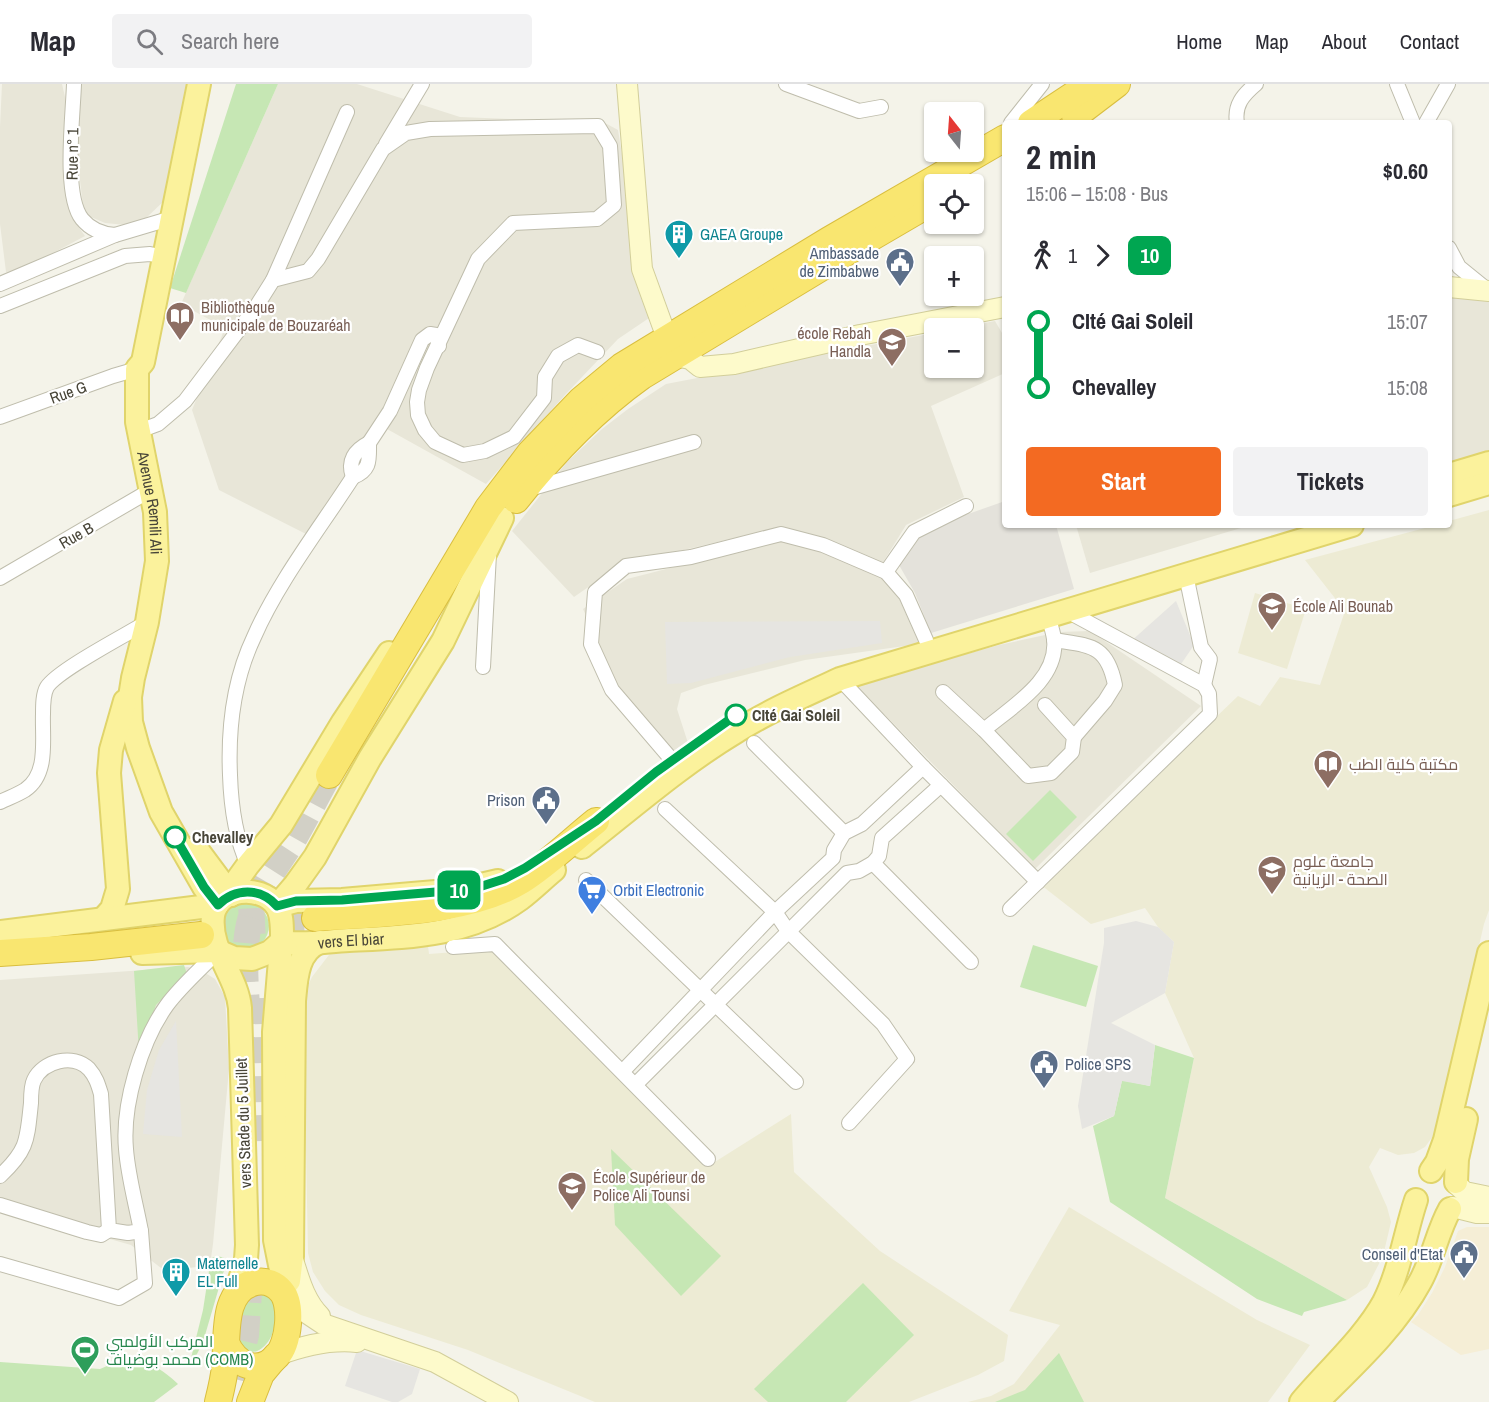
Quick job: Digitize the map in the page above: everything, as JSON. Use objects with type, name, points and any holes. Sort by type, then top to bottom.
[{"type":"highway","points":[[1036,120],[1090,84]]},
{"type":"highway","points":[[1069,120],[1117,84]]},
{"type":"highway","points":[[495,513],[522,491],[561,446],[601,408],[642,376],[671,347],[829,240],[1002,144]]},
{"type":"highway","points":[[972,174],[1002,144]]},
{"type":"highway","points":[[336,779],[470,569],[495,513],[530,453],[581,400],[622,366],[671,347],[924,207]]},
{"type":"highway","points":[[317,930],[410,910],[465,902],[493,894],[526,877],[596,821]]},
{"type":"highway","points":[[317,930],[423,923],[469,914],[491,907],[513,896],[568,858]]},
{"type":"highway","points":[[0,938],[211,948]]},
{"type":"highway","points":[[0,953],[91,947],[211,948]]},
{"type":"highway","points":[[219,1402],[225,1367],[228,1316],[235,1298],[247,1285],[263,1281],[278,1288],[287,1297],[287,1327],[284,1340],[276,1356],[261,1374],[250,1402]]},
{"type":"highway","points":[[226,1343],[233,1357],[248,1365],[263,1365],[276,1356]]},
{"type":"main road","name":"Avenue Remili Ali","points":[[199,84],[142,362],[137,369],[139,430],[157,533],[157,561],[147,622],[130,697],[132,722],[145,770],[161,812],[204,887],[224,900]]},
{"type":"main road","points":[[1452,474],[1489,463]]},
{"type":"main road","points":[[1452,483],[1489,474]]},
{"type":"main road","points":[[1452,494],[1489,483]]},
{"type":"main road","points":[[1452,501],[1489,493]]},
{"type":"main road","points":[[277,906],[309,866],[370,758],[443,641],[490,543],[495,513]]},
{"type":"main road","points":[[211,948],[213,917],[224,900],[248,864],[281,825],[368,684],[445,568],[495,513]]},
{"type":"main road","points":[[277,906],[296,901],[342,900],[459,890],[504,879],[525,868],[596,821],[715,728],[774,695],[833,669],[1287,528]]},
{"type":"main road","name":"vers El biar","points":[[281,942],[317,930],[422,935],[462,928],[496,914],[521,899],[568,858],[718,743],[764,715],[840,679],[1342,528]]},
{"type":"main road","points":[[104,918],[112,909],[118,889],[109,762],[133,678]]},
{"type":"main road","points":[[145,770],[210,869],[224,900]]},
{"type":"main road","points":[[210,869],[227,876],[248,864]]},
{"type":"main road","points":[[309,866],[316,889],[323,894],[342,900]]},
{"type":"main road","points":[[0,932],[224,900],[253,892],[268,897],[277,906],[282,923],[274,1032],[275,1240],[287,1297]]},
{"type":"main road","points":[[287,1297],[292,1256],[294,1001],[296,980],[304,952],[312,945],[317,930]]},
{"type":"main road","points":[[0,960],[211,948],[234,958],[252,959],[270,952],[281,942]]},
{"type":"main road","name":"vers Stade du 5 Juillet","points":[[211,948],[237,993],[240,1008],[247,1238],[246,1259],[235,1298]]},
{"type":"main road","points":[[1398,1262],[1416,1200],[1416,1184],[1431,1172],[1445,1140],[1489,953]]},
{"type":"main road","points":[[1317,1402],[1390,1325],[1412,1295],[1426,1270],[1441,1226],[1458,1196],[1456,1170],[1461,1140],[1489,1015]]},
{"type":"main road","points":[[1431,1172],[1445,1172],[1456,1183]]},
{"type":"main road","points":[[1416,1200],[1424,1210],[1431,1213],[1437,1214],[1452,1208]]},
{"type":"main road","points":[[1301,1402],[1366,1328],[1379,1309],[1407,1244],[1419,1240],[1423,1242],[1426,1248],[1426,1270]]},
{"type":"street","name":"Rue n° 1","points":[[74,84],[71,185],[76,208],[81,218],[90,226],[101,233],[115,235]]},
{"type":"street","points":[[273,280],[308,271],[318,259],[422,84]]},
{"type":"street","points":[[627,84],[642,269],[671,347],[700,367],[734,364],[860,335],[1002,308]]},
{"type":"street","points":[[786,84],[860,111],[881,106]]},
{"type":"street","points":[[1013,120],[1042,84]]},
{"type":"street","points":[[1237,120],[1236,114],[1242,96],[1256,84]]},
{"type":"street","points":[[1397,84],[1412,120]]},
{"type":"street","points":[[1428,120],[1448,84]]},
{"type":"street","points":[[139,430],[158,424],[185,401],[256,308],[273,280],[347,112]]},
{"type":"street","points":[[383,149],[406,133],[430,129],[598,126],[610,146],[614,205],[597,219],[513,224],[478,259],[419,390],[418,415],[425,430],[435,442],[463,455],[485,451],[514,437],[544,398],[545,377],[558,356],[578,345],[597,352]]},
{"type":"street","points":[[0,284],[115,235],[172,218]]},
{"type":"street","points":[[0,306],[125,256],[150,254],[164,257]]},
{"type":"street","points":[[1452,254],[1459,267],[1489,290]]},
{"type":"street","points":[[1452,287],[1489,290]]},
{"type":"street","points":[[248,864],[238,840],[229,766],[232,719],[243,665],[254,636],[285,582],[353,477],[350,470],[353,456],[359,448],[369,443],[390,411],[422,340],[430,334],[436,335],[439,346]]},
{"type":"street","name":"Rue G","points":[[0,417],[137,369]]},
{"type":"street","points":[[522,491],[694,442]]},
{"type":"street","name":"Rue B","points":[[0,578],[151,490]]},
{"type":"street","points":[[886,572],[914,532],[966,507]]},
{"type":"street","points":[[672,760],[612,690],[591,644],[595,592],[626,566],[691,557],[781,534],[823,544],[886,572],[906,595],[926,640]]},
{"type":"street","points":[[483,667],[490,543]]},
{"type":"street","points":[[1186,575],[1201,647],[1210,659],[1204,685]]},
{"type":"street","points":[[984,730],[1030,691],[1046,674],[1052,661],[1057,613],[1204,685],[1209,694],[1210,714],[1010,909]]},
{"type":"street","points":[[0,802],[26,789],[36,780],[42,768],[43,705],[45,690],[49,684],[63,672],[147,622]]},
{"type":"street","points":[[943,692],[1028,776],[1051,773],[1072,752],[1074,737],[1105,701],[1115,685],[1110,665],[1100,650],[1087,645],[1054,640]]},
{"type":"street","points":[[840,679],[923,767],[1038,882]]},
{"type":"street","points":[[1045,705],[1074,737]]},
{"type":"street","points":[[754,744],[844,833]]},
{"type":"street","points":[[623,1071],[775,912],[833,858],[834,850],[844,833],[862,824],[923,767]]},
{"type":"street","points":[[636,1084],[847,873],[859,871],[873,863],[879,856],[882,838],[941,785]]},
{"type":"street","points":[[665,809],[775,912],[788,931],[883,1024],[907,1059],[849,1123]]},
{"type":"street","points":[[833,858],[847,873]]},
{"type":"street","points":[[873,863],[971,962]]},
{"type":"street","points":[[586,880],[796,1082]]},
{"type":"street","points":[[453,947],[495,944],[708,1159]]},
{"type":"street","points":[[0,1264],[119,1298],[145,1283],[141,1231],[126,1149],[133,1083],[147,1041],[165,1007],[211,948]]},
{"type":"street","points":[[0,1176],[15,1162],[27,1141],[33,1082],[41,1070],[64,1060],[87,1067],[97,1078],[101,1094],[109,1230]]},
{"type":"street","points":[[1456,1183],[1465,1192],[1489,1197]]},
{"type":"street","points":[[0,1205],[101,1235],[109,1230],[128,1233],[141,1231]]},
{"type":"street","points":[[1452,1208],[1489,1213]]},
{"type":"street","points":[[292,1256],[305,1295],[315,1311],[328,1322],[368,1340]]},
{"type":"street","points":[[287,1297],[323,1324],[403,1351],[422,1363],[508,1402]]},
{"type":"street","points":[[276,1356],[303,1347],[337,1341],[360,1342],[403,1351]]},
{"type":"shaded area","points":[[2,84],[62,84],[68,110],[77,225],[85,236],[23,269],[6,272],[0,224]]},
{"type":"shaded area","points":[[76,84],[189,84],[167,198],[145,219],[126,225],[105,223],[84,214],[75,138]]},
{"type":"shaded area","points":[[278,84],[357,84],[460,117],[605,123],[618,130],[634,267],[655,314],[618,339],[486,484],[387,429],[310,536],[219,490],[192,410],[225,328],[181,304]]},
{"type":"shaded area","points":[[1452,296],[1489,301],[1489,454],[1452,465]]},
{"type":"shaded area","points":[[995,321],[1002,333],[1002,374],[931,406],[964,497],[906,525],[882,564],[823,539],[777,528],[620,565],[574,597],[512,531],[567,462],[602,429],[666,384],[924,335],[924,378],[984,378],[984,323]]},
{"type":"shaded area","points":[[1002,502],[1002,528],[1057,528],[1074,589],[931,633],[915,593],[899,565],[917,536],[954,519]]},
{"type":"shaded area","name":"جامعة علوم الصحة - الزيانية","points":[[1489,510],[1489,910],[1436,1132],[1425,1147],[1414,1153],[1398,1155],[1380,1148],[1369,1167],[1387,1207],[1391,1222],[1383,1256],[1367,1287],[1347,1300],[1165,1198],[1194,1058],[1165,993],[1174,942],[1158,927],[1145,908],[1091,924],[1041,885],[1238,696],[1260,706],[1280,677],[1320,685],[1345,611],[1305,560],[1425,528],[1452,528],[1452,520]]},
{"type":"shaded area","points":[[1077,528],[1241,528],[1090,573]]},
{"type":"shaded area","name":"CIté Gai Soleil","points":[[780,540],[820,550],[882,578],[898,596],[919,644],[805,660],[704,685],[681,693],[677,709],[688,743],[674,753],[620,690],[583,609],[627,579]]},
{"type":"shaded area","name":"École Ali Bounab","points":[[1255,593],[1306,609],[1287,669],[1238,653]]},
{"type":"shaded area","points":[[1176,601],[1194,645],[1177,670],[1129,643]]},
{"type":"shaded area","points":[[880,621],[882,643],[790,657],[691,683],[667,684],[665,622]]},
{"type":"shaded area","points":[[1090,631],[1201,706],[1035,869],[856,685],[999,645],[1059,632]]},
{"type":"shaded area","points":[[1136,921],[1158,927],[1174,942],[1165,993],[1111,1023],[1155,1045],[1150,1086],[1122,1081],[1114,1116],[1082,1129],[1078,1106],[1104,943],[1104,928]]},
{"type":"shaded area","name":"École Supérieur de Police Ali Tounsi","points":[[428,946],[429,954],[494,949],[710,1165],[791,1114],[794,1172],[880,1251],[1008,1335],[1004,1361],[978,1375],[909,1402],[595,1402],[468,1350],[361,1315],[339,1305],[325,1291],[313,1272],[308,1253],[303,996],[312,977],[332,951]]},
{"type":"shaded area","points":[[188,967],[202,971],[215,979],[225,997],[229,1069],[213,1244],[211,1258],[205,1266],[165,1271],[131,1245],[0,1208],[0,980]]},
{"type":"shaded area","points":[[176,1021],[182,1137],[143,1134],[147,1090],[159,1050]]},
{"type":"shaded area","points":[[1069,1207],[1257,1320],[1310,1345],[1268,1402],[968,1402],[991,1396],[1014,1384],[1060,1325],[1009,1311]]},
{"type":"shaded area","name":"Conseil d'Etat","points":[[1467,1227],[1489,1227],[1489,1349],[1461,1355],[1411,1322],[1432,1293],[1445,1267],[1458,1231]]},
{"type":"shaded area","points":[[357,1350],[420,1369],[412,1394],[398,1402],[392,1402],[345,1386]]},
{"type":"green space","points":[[236,84],[278,84],[186,293],[170,288]]},
{"type":"green space","points":[[1050,790],[1077,817],[1033,861],[1006,834]]},
{"type":"green space","points":[[246,903],[262,910],[269,926],[262,942],[246,949],[230,942],[223,926],[230,910]]},
{"type":"green space","points":[[1033,945],[1098,966],[1086,1007],[1020,987]]},
{"type":"green space","points":[[184,965],[187,974],[156,1005],[139,1053],[134,971]]},
{"type":"green space","points":[[1155,1045],[1194,1058],[1165,1198],[1347,1300],[1304,1312],[1302,1316],[1257,1299],[1110,1202],[1093,1126],[1114,1116],[1122,1080],[1150,1086]]},
{"type":"green space","points":[[611,1149],[721,1256],[681,1296],[615,1225]]},
{"type":"green space","points":[[218,1256],[224,1258],[225,1267],[203,1342],[195,1358],[191,1358],[203,1310],[211,1258]]},
{"type":"green space","points":[[863,1283],[914,1335],[846,1402],[768,1402],[754,1389]]},
{"type":"green space","points":[[255,1294],[266,1294],[272,1299],[275,1317],[273,1332],[267,1343],[259,1350],[251,1352],[244,1348],[239,1339],[240,1323],[244,1307]]},
{"type":"green space","points":[[1059,1353],[1084,1402],[995,1402],[1025,1390]]},
{"type":"green space","name":"المركب الأولمبي محمد بوضياف (COMB)","points":[[134,1359],[158,1368],[178,1384],[154,1402],[0,1402],[0,1362],[100,1369],[121,1360]]},
{"type":"tunnel","points":[[248,1021],[245,963],[246,940],[251,917],[266,882],[294,839],[329,775]]},
{"type":"tunnel","points":[[200,924],[315,918]]},
{"type":"tunnel","points":[[260,998],[264,1153]]},
{"type":"tunnel","points":[[235,1379],[246,1335],[251,1264]]},
{"type":"bus line","name":"10","points":[[175,837],[204,887],[218,905],[226,897],[247,892],[268,897],[277,906],[296,901],[342,900],[479,887],[512,876],[557,848],[596,821],[639,785],[715,728],[736,715]]},
{"type":"place","name":"GAEA Groupe","points":[[679,260]]},
{"type":"place","name":"Ambassade de Zimbabwe","points":[[900,288]]},
{"type":"place","name":"Bibliothèque municipale de Bouzaréah","points":[[180,342]]},
{"type":"place","name":"école Rebah Handla","points":[[892,368]]},
{"type":"place","name":"École Ali Bounab","points":[[1272,632]]},
{"type":"place","name":"CIté Gai Soleil","points":[[736,715]]},
{"type":"place","name":"مكتبة كلية الطب","points":[[1328,790]]},
{"type":"place","name":"Prison","points":[[546,826]]},
{"type":"place","name":"Chevalley","points":[[175,837]]},
{"type":"place","name":"جامعة علوم الصحة - الزيانية","points":[[1272,896]]},
{"type":"place","name":"Orbit Electronic","points":[[592,916]]},
{"type":"place","name":"Police SPS","points":[[1044,1090]]},
{"type":"place","name":"École Supérieur de Police Ali Tounsi","points":[[572,1212]]},
{"type":"place","name":"Conseil d'Etat","points":[[1464,1280]]},
{"type":"place","name":"Maternelle EL Full","points":[[176,1298]]},
{"type":"place","name":"المركب الأولمبي محمد بوضياف (COMB)","points":[[85,1376]]}]
